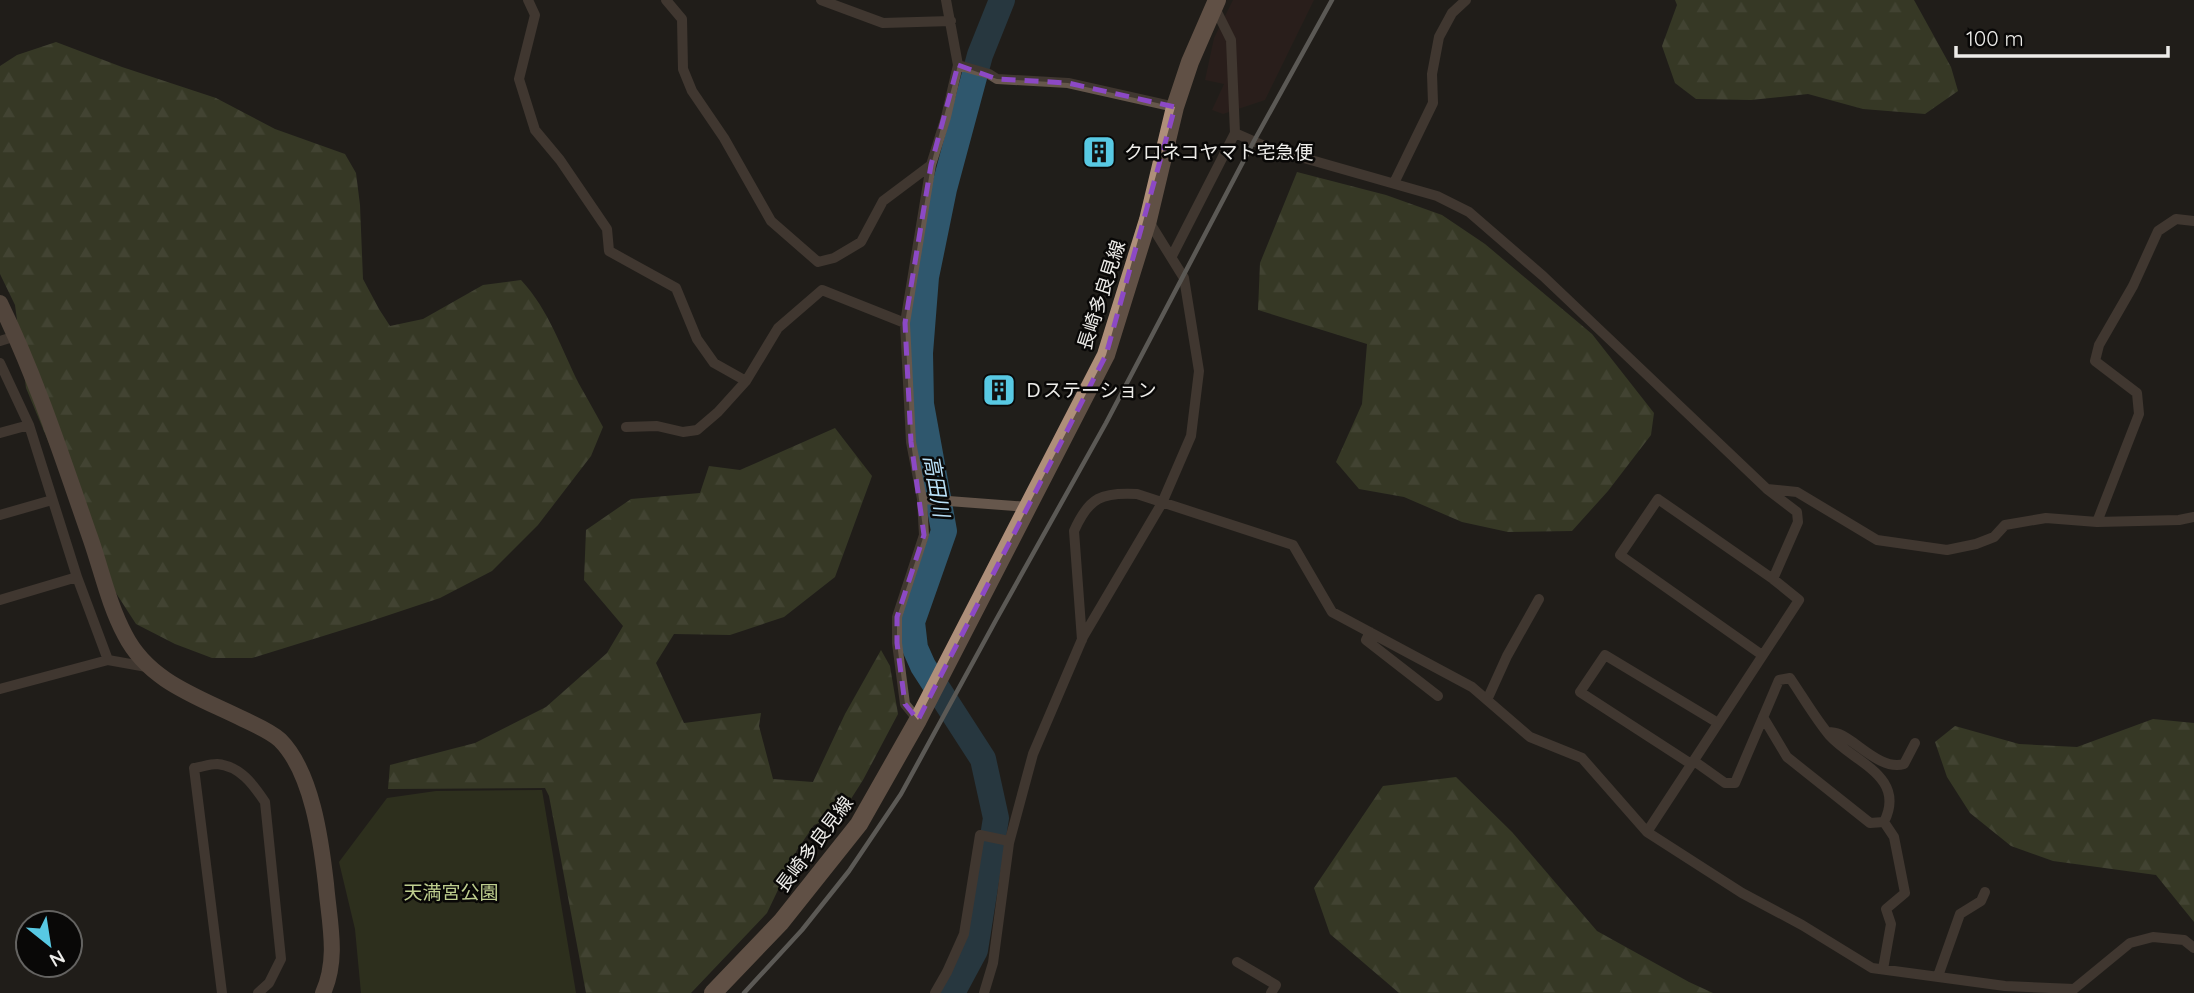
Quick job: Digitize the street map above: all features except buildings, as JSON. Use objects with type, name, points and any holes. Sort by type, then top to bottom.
[{"type":"main road","name":"長崎多良見線","points":[[713,993],[781,922],[859,824],[922,712],[1106,355],[1148,220],[1175,107],[1190,62],[1215,3]]},
{"type":"street","points":[[528,0],[536,15],[519,79],[535,130],[560,160],[607,229],[609,251],[676,288],[697,339],[714,363],[746,381]]},
{"type":"street","points":[[667,0],[682,19],[683,69],[692,92],[723,138],[771,221],[818,262],[834,258],[861,242],[883,201],[931,165]]},
{"type":"street","points":[[821,0],[883,23],[951,21]]},
{"type":"street","points":[[922,712],[905,704],[897,643],[897,617],[924,535],[922,499],[911,442],[905,323],[931,165],[961,67],[946,0]]},
{"type":"street","points":[[1394,183],[1433,103],[1433,74],[1439,37],[1452,13],[1466,0]]},
{"type":"street","points":[[1171,256],[1235,133],[1231,40],[1215,3]]},
{"type":"street","points":[[961,67],[989,74],[997,79],[1068,83],[1175,107]]},
{"type":"street","points":[[1235,133],[1269,148],[1437,196],[1469,212],[1544,276],[1767,489],[1797,512],[1798,522],[1773,579]]},
{"type":"street","points":[[2097,522],[2139,414],[2137,393],[2095,361],[2099,345],[2133,286],[2158,231],[2176,219],[2194,220]]},
{"type":"street","points":[[984,993],[993,964],[1006,842],[1033,754],[1082,640],[1162,503],[1191,436],[1199,371],[1184,278],[1148,220]]},
{"type":"street","points":[[626,427],[657,426],[683,432],[697,430],[718,412],[746,381],[778,328],[822,290],[905,323]]},
{"type":"street","points":[[0,303],[44,406],[112,606],[126,637],[147,667],[166,681],[261,727],[279,740],[302,773],[307,784],[324,870],[333,961],[330,979],[323,993]]},
{"type":"street","points":[[0,341],[16,336]]},
{"type":"street","points":[[0,363],[29,425],[108,660]]},
{"type":"street","points":[[0,433],[29,425]]},
{"type":"street","points":[[1767,489],[1797,492],[1877,540],[1947,550],[1994,537],[2005,525],[2046,518],[2097,522],[2179,520],[2194,517]]},
{"type":"street","points":[[1082,640],[1074,531],[1081,515],[1091,503],[1110,493],[1137,494],[1293,545],[1332,612],[1472,687],[1530,737],[1581,758],[1647,832],[1742,893],[1802,925],[1872,968],[2005,986],[2074,991],[2130,943],[2153,937],[2184,940],[2194,948]]},
{"type":"street","points":[[922,499],[1028,507]]},
{"type":"street","points":[[1647,832],[1799,600],[1658,499],[1620,555],[1762,655]]},
{"type":"street","points":[[0,515],[52,500]]},
{"type":"street","points":[[0,600],[78,577]]},
{"type":"street","points":[[1487,700],[1507,656],[1539,599]]},
{"type":"street","points":[[1370,632],[1366,640],[1438,696]]},
{"type":"street","points":[[1718,723],[1605,655],[1580,692],[1725,783],[1735,783],[1779,680],[1790,678],[1831,737],[1880,777],[1887,790],[1890,809],[1884,822]]},
{"type":"street","points":[[0,689],[108,660],[147,667]]},
{"type":"street","points":[[1763,717],[1787,757],[1800,769],[1870,823],[1884,822]]},
{"type":"street","points":[[1827,732],[1840,734],[1869,756],[1898,766],[1904,764],[1915,743]]},
{"type":"street","points":[[222,993],[194,768],[218,764],[238,771],[252,782],[265,802],[281,959],[269,983],[258,993]]},
{"type":"street","points":[[1883,969],[1891,924],[1886,909],[1905,893],[1894,837],[1884,822]]},
{"type":"street","points":[[935,993],[964,934],[980,835],[1006,842]]},
{"type":"street","points":[[1938,976],[1960,914],[1982,901],[1985,892]]},
{"type":"street","points":[[1237,962],[1276,985],[1272,993]]},
{"type":"highlighted area","points":[[958,65],[997,79],[1068,83],[1175,107],[1106,355],[918,720],[905,704],[897,643],[897,617],[924,535],[911,442],[905,323],[931,165]]},
{"type":"shaded area","points":[[1233,0],[1314,0],[1265,100],[1223,114],[1212,110],[1224,84],[1205,80],[1214,38]]},
{"type":"green space","points":[[1675,0],[1914,0],[1951,67],[1958,91],[1925,114],[1863,109],[1808,94],[1751,100],[1696,99],[1675,83],[1662,46],[1677,5]]},
{"type":"green space","points":[[56,42],[216,98],[275,129],[345,154],[356,173],[363,279],[390,326],[423,319],[483,285],[521,280],[531,292],[547,317],[603,427],[591,456],[538,525],[492,571],[440,598],[252,658],[212,658],[175,644],[136,624],[103,573],[26,388],[15,305],[0,274],[0,66],[17,55]]},
{"type":"green space","points":[[1297,172],[1386,195],[1442,215],[1485,244],[1592,334],[1654,413],[1651,435],[1608,491],[1572,531],[1508,532],[1462,522],[1404,497],[1359,489],[1336,462],[1362,404],[1367,344],[1258,310],[1260,263]]},
{"type":"green space","points":[[835,428],[872,476],[835,577],[784,617],[730,635],[674,634],[656,663],[684,723],[761,713],[759,726],[773,779],[813,782],[845,714],[881,650],[890,666],[898,714],[842,813],[814,825],[797,850],[767,913],[691,993],[586,993],[549,796],[545,788],[388,789],[390,765],[475,743],[546,707],[607,653],[623,626],[584,580],[586,530],[631,499],[700,493],[709,466],[740,470]]},
{"type":"green space","points":[[2153,719],[2194,723],[2194,922],[2156,875],[2053,861],[2011,846],[1970,813],[1947,777],[1935,742],[1955,726],[2019,744],[2077,747]]},
{"type":"green space","points":[[1456,777],[1512,832],[1597,931],[1713,993],[1399,993],[1330,934],[1314,888],[1383,786]]},
{"type":"green space","name":"天満宮公園","points":[[542,790],[576,993],[361,993],[355,929],[339,862],[387,798],[436,791]]},
{"type":"waterway","name":"高田川","points":[[952,993],[975,950],[996,818],[983,759],[923,666],[915,648],[912,622],[944,531],[921,404],[920,353],[926,277],[944,189],[980,55],[1002,0]]},
{"type":"railway","points":[[744,993],[802,930],[849,871],[901,794],[1106,423],[1254,141],[1332,0]]},
{"type":"place","name":"クロネコヤマト宅急便","points":[[1099,152]]},
{"type":"place","name":"Ｄステーション","points":[[999,390]]}]
